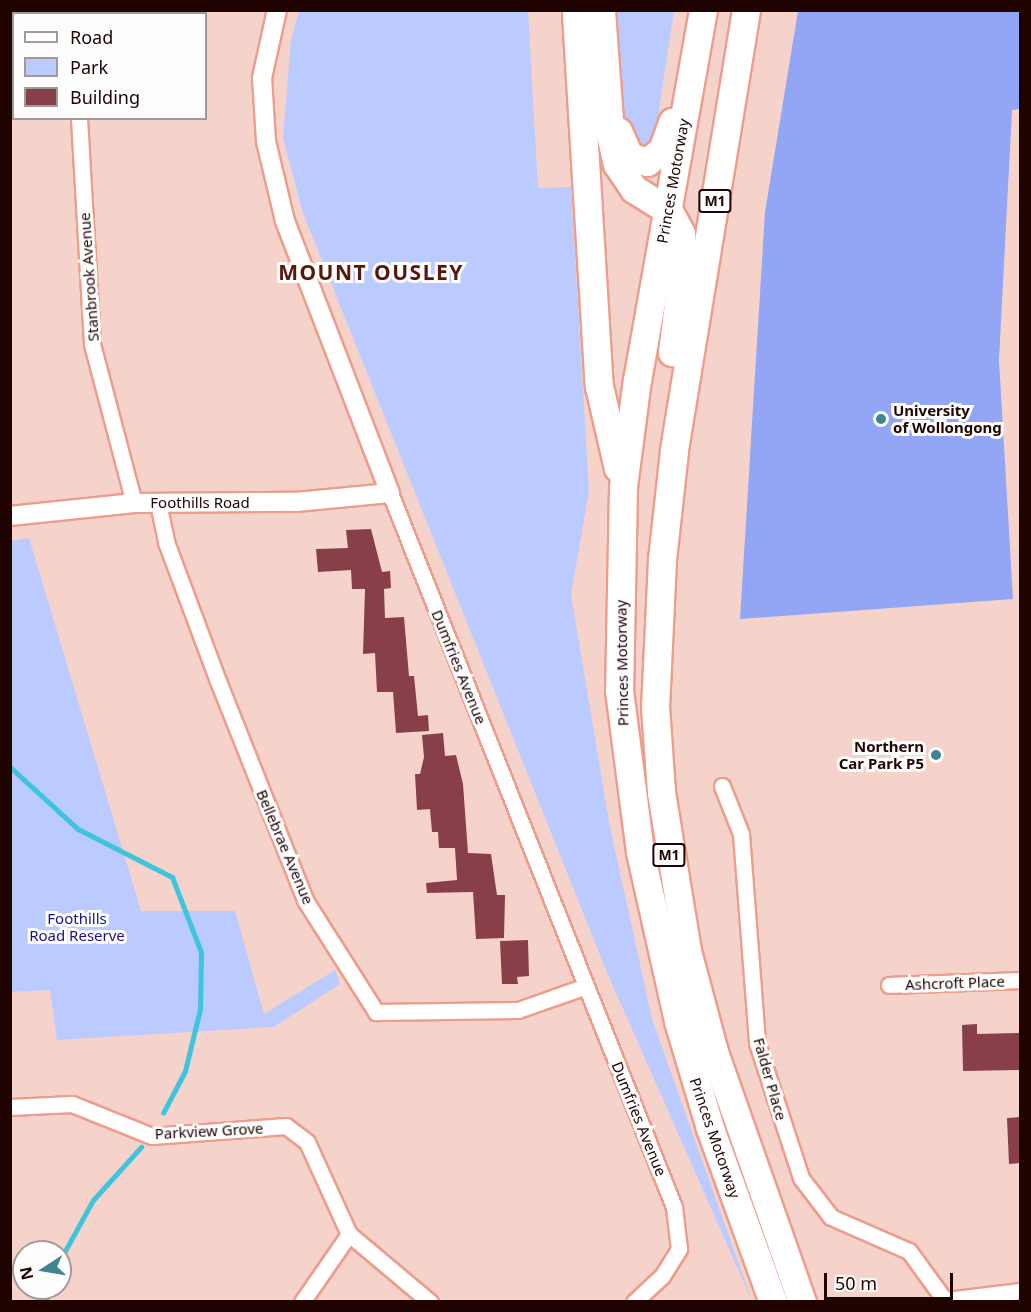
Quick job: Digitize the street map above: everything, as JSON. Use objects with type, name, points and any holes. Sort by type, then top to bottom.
[{"type":"highway","points":[[589,12],[620,140],[629,156],[640,162],[658,156],[666,143],[695,10]]},
{"type":"highway","name":"Princes Motorway","points":[[703,10],[669,211],[637,379],[623,487],[619,690],[640,852],[681,1031],[710,1128],[773,1302]]},
{"type":"highway","name":"Princes Motorway","points":[[746,10],[666,512],[657,635],[661,792],[687,951],[714,1052],[802,1302]]},
{"type":"highway","points":[[589,12],[616,164],[634,189],[669,211],[681,234],[683,264],[654,496],[645,655],[661,792]]},
{"type":"highway","points":[[589,12],[599,386],[623,487]]},
{"type":"street","name":"Dumfries Avenue","points":[[277,10],[262,78],[269,152],[285,221],[390,493],[674,1207],[679,1249],[662,1276],[634,1302]]},
{"type":"street","name":"Stanbrook Avenue","points":[[79,120],[92,344],[134,503]]},
{"type":"street","name":"Foothills Road","points":[[10,516],[134,503],[296,502],[390,493]]},
{"type":"street","name":"Bellebrae Avenue","points":[[158,503],[166,542],[218,681],[305,900],[376,1012],[518,1010],[586,987]]},
{"type":"street","name":"Falder Place","points":[[722,786],[741,834],[757,1043],[801,1178],[831,1217],[909,1251],[946,1301]]},
{"type":"street","name":"Ashcroft Place","points":[[889,985],[1020,980]]},
{"type":"street","name":"Parkview Grove","points":[[10,1107],[72,1104],[152,1136],[285,1126],[307,1142],[350,1234]]},
{"type":"street","points":[[302,1302],[350,1234],[430,1302]]},
{"type":"street","points":[[946,1301],[1020,1291]]},
{"type":"green space","points":[[299,11],[528,11],[538,188],[571,187],[589,491],[571,595],[609,822],[652,1019],[752,1301],[606,970],[303,213],[283,138],[291,40]]},
{"type":"green space","points":[[616,11],[674,11],[655,135],[643,151],[634,147],[621,117]]},
{"type":"green space","name":"Foothills Road Reserve","points":[[29,538],[141,911],[235,911],[264,1014],[335,970],[340,984],[274,1027],[57,1040],[50,990],[11,992],[10,541]]},
{"type":"shaded area","name":"University of Wollongong","points":[[798,11],[1020,11],[1020,109],[1012,110],[999,360],[1013,599],[740,619],[765,212]]},
{"type":"building","points":[[371,529],[382,572],[390,571],[391,588],[384,589],[385,618],[404,617],[409,676],[414,676],[418,716],[428,715],[429,731],[396,733],[393,692],[377,692],[375,653],[363,654],[365,589],[352,589],[351,570],[318,572],[316,549],[348,548],[346,530]]},
{"type":"building","points":[[443,733],[445,756],[456,755],[463,784],[468,853],[491,854],[497,895],[505,895],[504,938],[476,939],[473,892],[427,893],[426,883],[457,880],[455,848],[439,848],[438,832],[432,832],[430,809],[417,810],[415,774],[420,774],[424,757],[422,735]]},
{"type":"building","points":[[528,940],[529,976],[517,977],[518,984],[502,984],[500,941]]},
{"type":"building","points":[[977,1024],[977,1034],[1020,1033],[1020,1070],[963,1071],[962,1025]]},
{"type":"building","points":[[1020,1117],[1020,1163],[1009,1164],[1007,1118]]},
{"type":"waterway","points":[[10,767],[78,829],[172,877],[201,952],[200,1009],[185,1071],[163,1113]]},
{"type":"waterway","points":[[71,1240],[93,1200],[141,1147]]},
{"type":"place","name":"University of Wollongong","points":[[881,419]]},
{"type":"place","name":"Northern Car Park P5","points":[[936,755]]},
{"type":"district","name":"MOUNT OUSLEY","points":[[371,272]]}]
